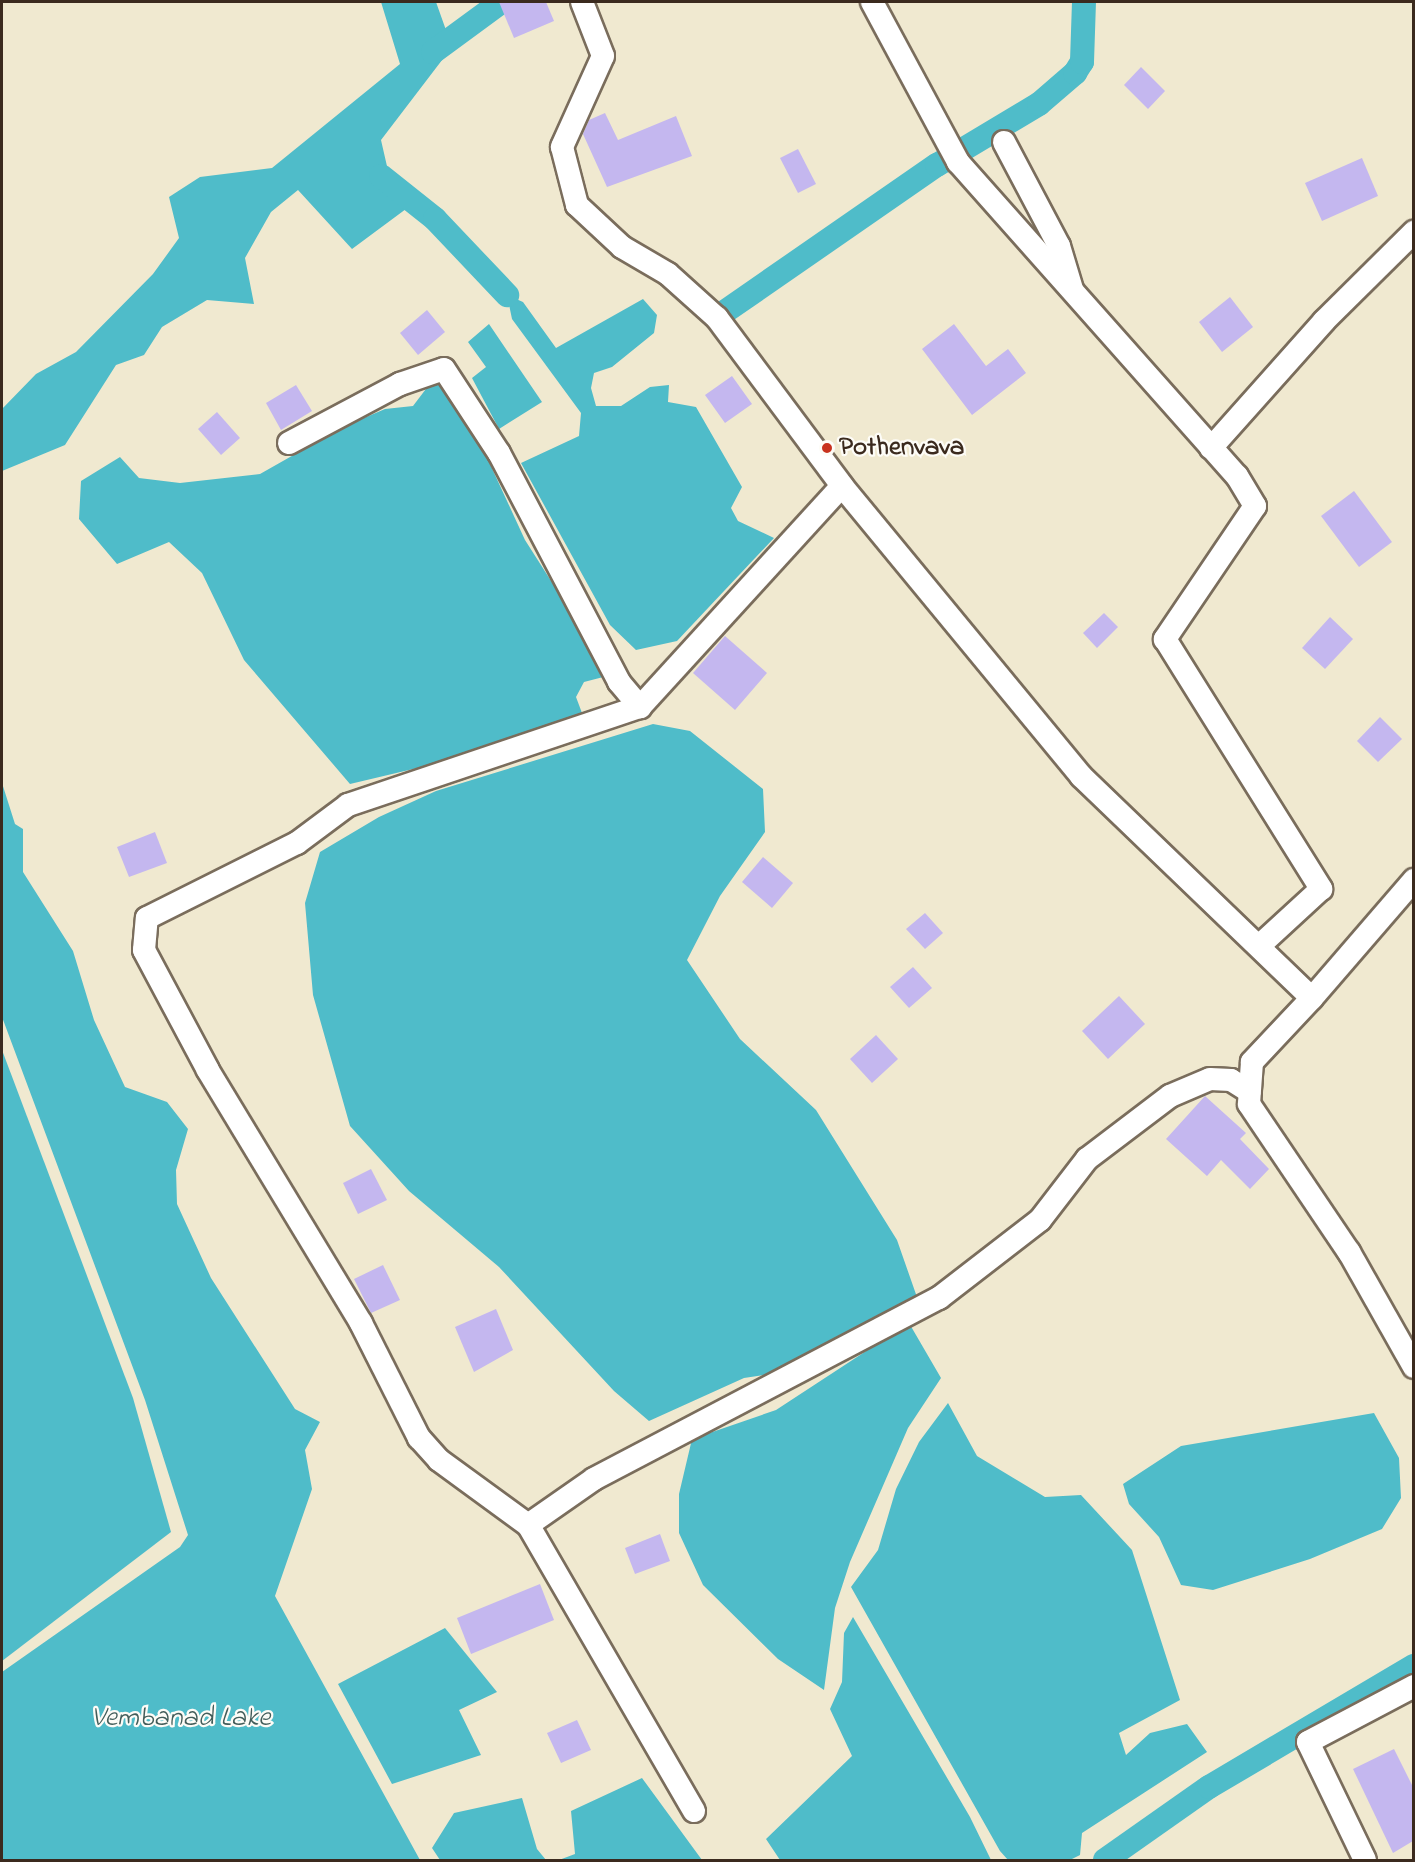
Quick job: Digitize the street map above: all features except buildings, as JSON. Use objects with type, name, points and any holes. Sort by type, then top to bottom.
[{"type":"street","points":[[582,2],[603,56],[562,147],[577,205],[622,247],[668,273],[717,318],[842,486],[1081,776],[1312,998]]},
{"type":"street","points":[[872,2],[953,154],[1074,297],[1211,448],[1255,506],[1165,639],[1321,889],[1258,946]]},
{"type":"street","points":[[1004,142],[1059,246],[1074,297]]},
{"type":"street","points":[[1211,448],[1324,321],[1413,232]]},
{"type":"street","points":[[289,443],[400,384],[444,369],[499,453],[619,682],[640,707]]},
{"type":"street","points":[[694,1811],[528,1525],[439,1460],[419,1438],[361,1323],[208,1070],[149,960],[144,950],[147,918],[297,843],[348,805],[640,707],[842,486]]},
{"type":"street","points":[[1413,879],[1312,998],[1252,1062],[1249,1104],[1349,1252],[1413,1366]]},
{"type":"street","points":[[528,1525],[594,1479],[939,1298],[1040,1220],[1087,1159],[1170,1096],[1210,1079],[1231,1080],[1250,1092]]},
{"type":"street","points":[[1365,1860],[1308,1742],[1413,1686]]},
{"type":"water","points":[[381,2],[436,2],[452,47],[381,140],[389,175],[410,206],[352,249],[298,190],[271,212],[245,258],[254,304],[207,300],[162,327],[144,355],[116,365],[65,445],[2,471],[2,409],[36,374],[76,352],[153,274],[179,238],[169,197],[200,177],[272,168],[400,64]]},
{"type":"water","points":[[507,295],[523,302],[556,348],[643,299],[657,315],[654,333],[612,367],[594,373],[591,388],[596,406],[621,406],[650,387],[669,385],[668,402],[696,407],[742,487],[731,508],[738,521],[774,538],[677,641],[636,650],[610,625],[521,463],[579,436],[581,413],[512,319]]},
{"type":"water","points":[[489,324],[542,402],[499,429],[472,378],[486,367],[468,342]]},
{"type":"water","points":[[435,377],[444,382],[478,438],[525,540],[611,675],[584,682],[576,697],[585,721],[510,746],[350,784],[244,660],[202,573],[169,542],[117,564],[79,519],[81,481],[120,457],[139,478],[180,483],[260,474],[343,427],[385,409],[413,406]]},
{"type":"water","points":[[653,724],[690,731],[763,789],[765,832],[720,896],[687,960],[740,1039],[816,1110],[897,1240],[918,1300],[771,1374],[744,1378],[649,1421],[614,1391],[499,1267],[409,1191],[350,1126],[313,995],[305,903],[320,852],[379,817],[436,791]]},
{"type":"water","name":"Vembanad Lake","points":[[2,783],[15,824],[23,829],[23,872],[73,951],[94,1020],[125,1087],[167,1102],[188,1129],[176,1170],[177,1204],[211,1278],[295,1409],[320,1422],[305,1450],[312,1489],[275,1596],[420,1860],[2,1860],[2,1672],[180,1547],[188,1535],[145,1400],[2,1017]]},
{"type":"water","points":[[2,1050],[133,1398],[171,1532],[2,1661]]},
{"type":"water","points":[[909,1323],[941,1378],[908,1428],[850,1562],[835,1608],[824,1690],[778,1659],[703,1585],[679,1533],[679,1494],[692,1439],[776,1410]]},
{"type":"water","points":[[948,1403],[977,1456],[1045,1497],[1081,1495],[1132,1550],[1180,1700],[1119,1733],[1126,1755],[1150,1733],[1187,1724],[1207,1752],[1082,1833],[1080,1855],[1070,1860],[1008,1860],[1000,1851],[851,1587],[878,1550],[896,1489],[919,1442]]},
{"type":"water","points":[[1374,1413],[1399,1458],[1401,1498],[1382,1529],[1310,1559],[1213,1590],[1181,1585],[1159,1537],[1129,1504],[1123,1484],[1181,1446]]},
{"type":"water","points":[[853,1617],[970,1817],[991,1860],[780,1860],[766,1839],[852,1756],[830,1709],[842,1682],[844,1633]]},
{"type":"water","points":[[445,1628],[497,1692],[459,1710],[481,1755],[392,1784],[338,1684]]},
{"type":"water","points":[[642,1778],[702,1860],[559,1860],[575,1854],[571,1811]]},
{"type":"water","points":[[522,1798],[537,1849],[546,1860],[440,1860],[432,1848],[454,1813]]},
{"type":"waterway","points":[[433,52],[501,2]]},
{"type":"waterway","points":[[720,315],[937,165],[1039,104],[1075,73],[1082,62],[1084,2]]},
{"type":"waterway","points":[[381,176],[435,219],[507,295]]},
{"type":"waterway","points":[[1105,1860],[1209,1787],[1414,1666]]},
{"type":"place","name":"Pothenvava","points":[[827,448]]}]
